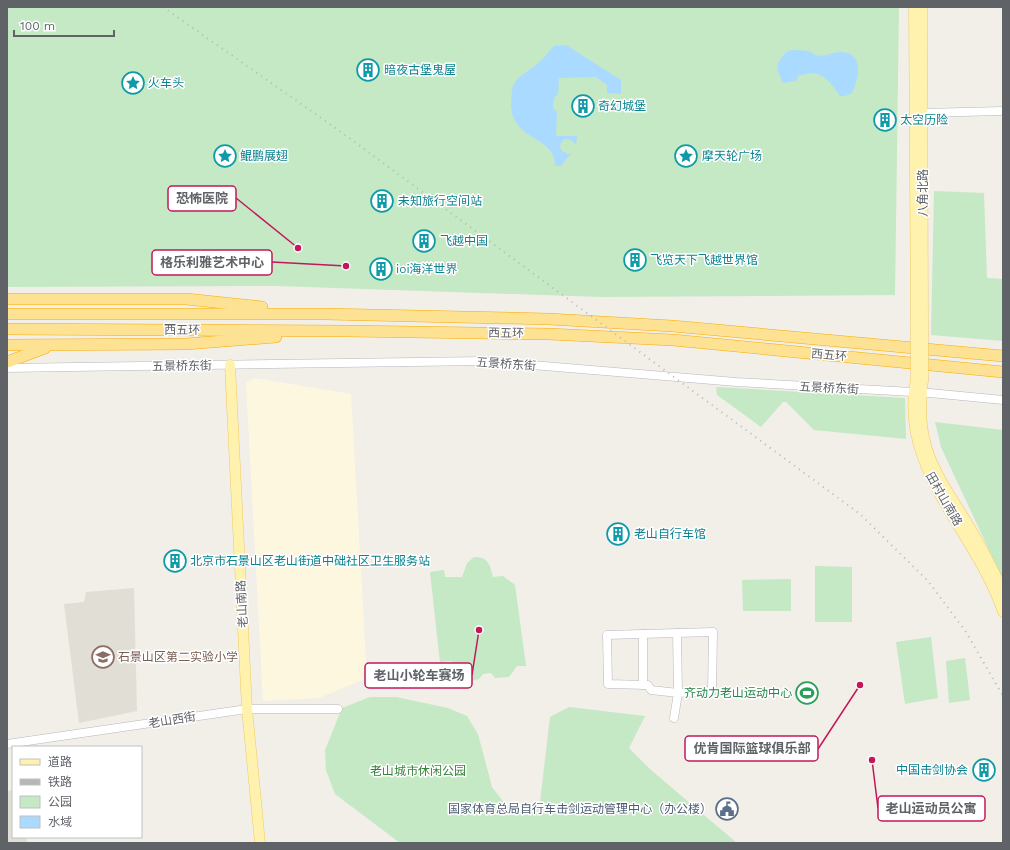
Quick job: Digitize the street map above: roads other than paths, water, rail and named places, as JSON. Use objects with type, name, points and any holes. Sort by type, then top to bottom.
[{"type":"highway","points":[[7,299],[186,299],[326,314]]},
{"type":"highway","name":"西五环","points":[[7,314],[326,314],[549,319],[665,325],[1003,356]]},
{"type":"highway","name":"西五环","points":[[7,329],[549,334],[672,340],[1003,372]]},
{"type":"highway","points":[[7,345],[186,344],[348,331]]},
{"type":"highway","points":[[7,362],[54,345]]},
{"type":"main road","name":"八角北路","points":[[914,7],[920,330]]},
{"type":"main road","name":"八角北路","points":[[919,379],[922,7]]},
{"type":"main road","name":"老山南路","points":[[230,365],[247,709],[260,843]]},
{"type":"main road","name":"田村山南路","points":[[919,379],[915,430],[927,470],[940,495],[976,552],[1003,612]]},
{"type":"main road","name":"田村山南路","points":[[917,392],[927,449],[938,474],[972,531],[1003,591]]},
{"type":"street","points":[[922,113],[1003,111]]},
{"type":"street","name":"五景桥东街","points":[[7,368],[483,361],[736,382],[917,392],[1003,400]]},
{"type":"street","points":[[713,632],[712,692],[678,693],[651,690],[648,686],[643,685],[608,684],[606,635],[677,633],[713,632]]},
{"type":"street","points":[[674,718],[678,693],[677,633]]},
{"type":"street","points":[[642,634],[643,685]]},
{"type":"street","name":"老山西街","points":[[7,744],[247,709],[338,709]]},
{"type":"water","points":[[566,45],[621,80],[621,94],[607,93],[607,85],[596,77],[559,78],[558,94],[553,103],[554,110],[557,112],[556,136],[577,136],[576,145],[571,140],[564,139],[560,145],[561,150],[567,154],[571,153],[561,166],[555,166],[553,156],[548,148],[525,132],[518,125],[513,115],[511,102],[513,86],[516,81],[539,62],[554,46]]},
{"type":"water","points":[[792,50],[809,51],[818,56],[840,52],[848,53],[853,56],[857,61],[858,74],[852,93],[845,96],[840,96],[823,76],[812,73],[798,76],[796,81],[783,83],[777,67],[779,61],[786,52]]},
{"type":"railway","points":[[163,7],[341,132],[860,514],[928,581],[966,632],[1003,696]]},
{"type":"place","name":"暗夜古堡鬼屋","points":[[368,70]]},
{"type":"place","name":"火车头","points":[[133,83]]},
{"type":"place","name":"奇幻城堡","points":[[583,106]]},
{"type":"place","name":"太空历险","points":[[885,120]]},
{"type":"place","name":"鲲鹏展翅","points":[[225,156]]},
{"type":"place","name":"摩天轮广场","points":[[686,156]]},
{"type":"place","name":"未知旅行空间站","points":[[382,201]]},
{"type":"place","name":"飞越中国","points":[[424,241]]},
{"type":"place","name":"恐怖医院","points":[[298,248]]},
{"type":"place","name":"飞览天下飞越世界馆","points":[[635,260]]},
{"type":"place","name":"格乐利雅艺术中心","points":[[346,266]]},
{"type":"place","name":"ioi海洋世界","points":[[381,269]]},
{"type":"place","name":"老山自行车馆","points":[[618,534]]},
{"type":"place","name":"北京市石景山区老山街道中础社区卫生服务站","points":[[175,561]]},
{"type":"place","name":"老山小轮车赛场","points":[[479,630]]},
{"type":"place","name":"石景山区第二实验小学","points":[[103,657]]},
{"type":"place","name":"优肯国际篮球俱乐部","points":[[860,685]]},
{"type":"place","name":"齐动力老山运动中心","points":[[807,693]]},
{"type":"place","name":"老山运动员公寓","points":[[872,760]]},
{"type":"place","name":"中国击剑协会","points":[[984,770]]},
{"type":"place","name":"国家体育总局自行车击剑运动管理中心（办公楼）","points":[[727,809]]},
{"type":"park label","name":"老山城市休闲公园","points":[[418,771]]}]
